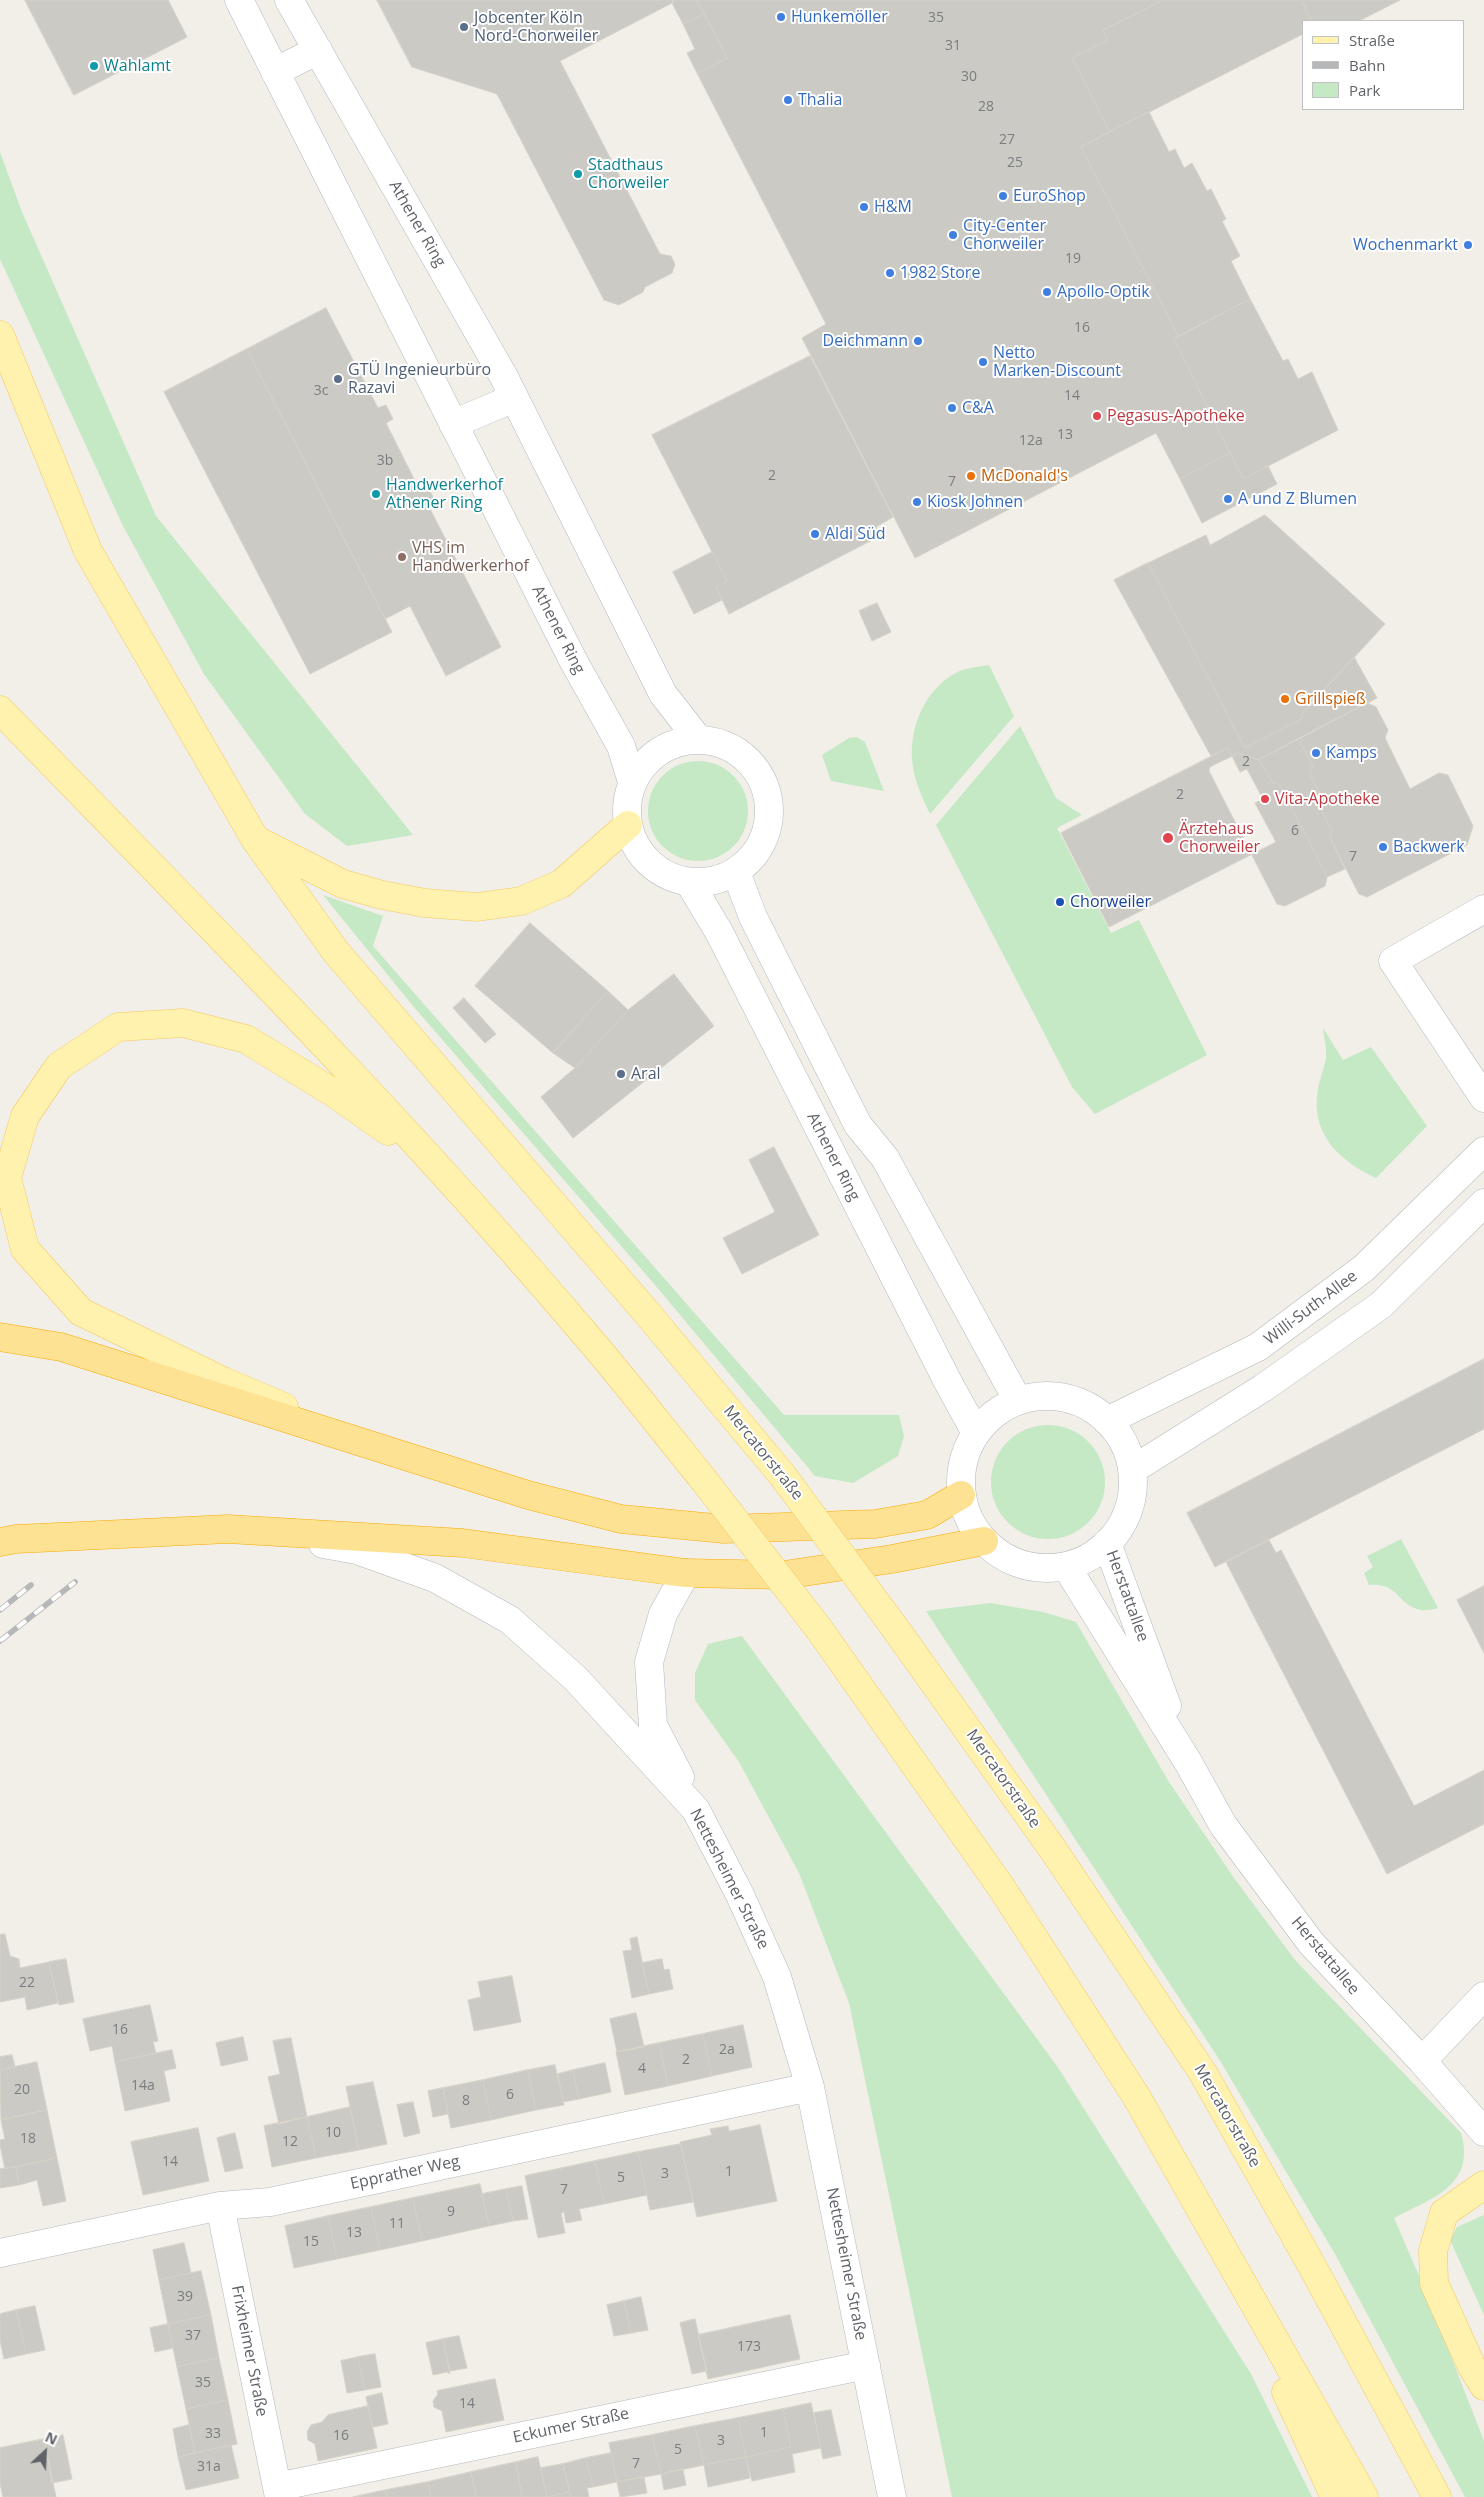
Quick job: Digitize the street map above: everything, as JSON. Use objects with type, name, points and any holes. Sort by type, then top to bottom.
[{"type":"highway","points":[[0,1337],[61,1347],[528,1495],[621,1519],[724,1528],[876,1524],[927,1515],[961,1494]]},
{"type":"highway","points":[[0,1542],[16,1539],[228,1529],[464,1543],[686,1573],[784,1576],[892,1559],[984,1541]]},
{"type":"main road","name":"Mercatorstraße","points":[[0,335],[88,551],[255,839],[336,952],[647,1313],[783,1476],[895,1628],[1054,1851],[1203,2073],[1311,2264],[1437,2497]]},
{"type":"main road","points":[[0,710],[271,989],[433,1162],[584,1333],[703,1479],[819,1629],[1001,1887],[1136,2096],[1202,2209],[1364,2497]]},
{"type":"main road","points":[[255,839],[343,884],[382,895],[425,903],[477,907],[521,900],[561,884],[628,825]]},
{"type":"main road","points":[[380,1448],[224,1381],[81,1312],[25,1248],[7,1178],[26,1116],[60,1066],[118,1027],[184,1023],[246,1039],[334,1093],[433,1162]]},
{"type":"main road","points":[[1484,2186],[1444,2213],[1432,2251],[1434,2283],[1471,2365],[1484,2386]]},
{"type":"main road","points":[[1202,2209],[1335,2497]]},
{"type":"street","name":"Athener Ring","points":[[238,0],[574,662],[621,746],[632,782]]},
{"type":"street","name":"Athener Ring","points":[[289,0],[504,377],[663,694],[698,739]]},
{"type":"street","points":[[275,72],[318,50]]},
{"type":"street","points":[[453,424],[514,398]]},
{"type":"street","name":"Athener Ring","points":[[698,739],[728,745],[753,765],[768,792],[769,824],[765,838],[753,857],[736,872],[714,880],[689,882],[665,874],[648,861],[635,845],[628,825],[626,811],[632,782],[658,750],[698,739]]},
{"type":"street","points":[[736,872],[753,917],[858,1125],[885,1158],[1018,1401]]},
{"type":"street","name":"Athener Ring","points":[[689,882],[719,932],[949,1384],[976,1433]]},
{"type":"street","points":[[1484,909],[1393,961],[1484,1098]]},
{"type":"street","name":"Willi-Suth-Allee","points":[[1107,1421],[1258,1347],[1364,1268],[1484,1151]]},
{"type":"street","points":[[1132,1470],[1262,1388],[1381,1305],[1484,1203]]},
{"type":"street","points":[[1042,1396],[1066,1398],[1088,1407],[1107,1421],[1119,1436],[1127,1452],[1132,1470],[1132,1496],[1123,1522],[1108,1543],[1088,1558],[1066,1566],[1048,1568],[1014,1562],[998,1553],[984,1541],[973,1528],[961,1494],[961,1473],[964,1459],[976,1433],[994,1414],[1018,1401],[1042,1396]]},
{"type":"street","name":"Nettesheimer Straße","points":[[228,1529],[357,1550],[435,1578],[510,1620],[576,1679],[696,1810],[740,1895],[777,1977],[810,2088],[892,2497]]},
{"type":"street","name":"Herstattallee","points":[[1108,1543],[1188,1762]]},
{"type":"street","name":"Herstattallee","points":[[1066,1566],[1188,1762],[1223,1825],[1311,1943],[1422,2061],[1484,2132]]},
{"type":"street","points":[[686,1573],[663,1614],[649,1662],[653,1725],[696,1810]]},
{"type":"street","points":[[1422,2061],[1484,1996]]},
{"type":"street","name":"Epprather Weg","points":[[0,2253],[220,2206],[270,2202],[810,2088]]},
{"type":"street","name":"Frixheimer Straße","points":[[220,2206],[278,2492]]},
{"type":"street","name":"Eckumer Straße","points":[[278,2492],[866,2365]]},
{"type":"green space","points":[[0,152],[22,212],[156,516],[413,835],[347,846],[305,814],[204,674],[123,526],[0,259]]},
{"type":"green space","points":[[989,665],[1014,716],[930,814],[916,780],[913,766],[912,747],[916,723],[927,701],[942,682],[965,669]]},
{"type":"green space","points":[[1020,726],[1056,798],[1082,815],[1057,828],[1111,933],[1139,920],[1207,1055],[1095,1114],[1072,1087],[936,825]]},
{"type":"green space","points":[[857,737],[865,742],[884,791],[831,781],[822,755],[849,738]]},
{"type":"green space","points":[[698,761],[717,765],[733,776],[744,792],[748,811],[744,830],[733,846],[717,857],[698,861],[679,857],[663,846],[652,830],[648,811],[652,792],[663,776],[679,765]]},
{"type":"green space","points":[[323,895],[383,916],[373,946],[784,1415],[899,1415],[904,1436],[898,1456],[853,1483],[815,1476],[655,1285],[413,1006]]},
{"type":"green space","points":[[1323,1028],[1343,1060],[1371,1047],[1427,1126],[1376,1178],[1352,1165],[1342,1156],[1325,1136],[1320,1124],[1317,1111],[1317,1097],[1326,1059]]},
{"type":"green space","points":[[1048,1425],[1070,1430],[1088,1442],[1100,1460],[1105,1482],[1100,1504],[1088,1522],[1070,1534],[1048,1539],[1026,1534],[1008,1522],[996,1504],[991,1482],[996,1460],[1008,1442],[1026,1430]]},
{"type":"green space","points":[[1401,1539],[1438,1608],[1423,1610],[1413,1607],[1387,1587],[1369,1585],[1364,1573],[1373,1567],[1367,1556]]},
{"type":"green space","points":[[990,1603],[1043,1612],[1076,1622],[1169,1782],[1234,1878],[1295,1960],[1461,2133],[1464,2151],[1462,2166],[1456,2178],[1436,2196],[1394,2218],[1423,2285],[1484,2441],[1484,2497],[1465,2497],[1335,2254],[1219,2059],[926,1611]]},
{"type":"green space","points":[[742,1636],[1059,2069],[1251,2374],[1312,2497],[952,2497],[849,2003],[799,1873],[739,1762],[695,1700],[695,1673],[708,1644]]},
{"type":"green space","points":[[1484,2215],[1484,2315],[1450,2240],[1457,2227]]},
{"type":"building","name":"Wahlamt","points":[[25,0],[168,0],[187,37],[74,95]]},
{"type":"building","name":"Stadthaus Chorweiler","points":[[377,0],[673,0],[674,2],[560,61],[660,254],[671,256],[675,264],[672,273],[645,287],[643,292],[619,305],[604,300],[497,94],[412,67]]},
{"type":"building","points":[[673,0],[697,0],[704,14],[683,24],[672,3]]},
{"type":"building","name":"City-Center Chorweiler","points":[[697,0],[1163,0],[1103,30],[1108,40],[1072,58],[1110,132],[1081,147],[1178,336],[1174,339],[1230,453],[1180,479],[1156,433],[915,558],[802,338],[826,324],[697,73],[727,58]]},
{"type":"building","points":[[1163,0],[1301,0],[1311,20],[1302,20],[1302,35],[1110,132],[1072,58],[1108,40],[1103,30]]},
{"type":"building","points":[[1301,0],[1400,0],[1361,20],[1311,20]]},
{"type":"building","points":[[704,14],[727,58],[697,73],[687,53],[695,49],[683,24]]},
{"type":"building","points":[[1149,112],[1169,152],[1175,149],[1184,168],[1192,163],[1207,191],[1211,189],[1226,219],[1222,221],[1240,256],[1231,261],[1250,299],[1178,336],[1081,147]]},
{"type":"building","points":[[1250,299],[1283,361],[1288,359],[1298,379],[1312,372],[1338,430],[1243,479],[1174,339]]},
{"type":"building","name":"Handwerkerhof Athener Ring","points":[[326,308],[378,408],[386,405],[393,419],[386,423],[419,489],[427,485],[434,499],[427,503],[501,647],[446,676],[410,606],[385,619],[247,349]]},
{"type":"building","points":[[247,349],[392,632],[310,674],[164,392]]},
{"type":"building","points":[[810,356],[893,517],[876,527],[880,536],[729,614],[716,587],[727,581],[652,435]]},
{"type":"building","points":[[1230,453],[1243,479],[1268,466],[1277,484],[1202,523],[1180,479]]},
{"type":"building","points":[[1265,515],[1385,624],[1301,715],[1303,718],[1245,748],[1148,563],[1206,535],[1210,545]]},
{"type":"building","points":[[712,552],[727,581],[716,587],[722,600],[694,614],[673,572]]},
{"type":"building","points":[[1148,563],[1245,748],[1303,718],[1301,715],[1354,657],[1377,698],[1259,760],[1239,753],[1232,756],[1228,748],[1211,756],[1114,580]]},
{"type":"building","points":[[877,603],[891,632],[872,641],[859,611]]},
{"type":"building","points":[[1367,703],[1376,707],[1388,730],[1385,738],[1410,789],[1439,773],[1448,775],[1473,826],[1467,845],[1367,897],[1359,894],[1330,838],[1332,830],[1320,808],[1323,799],[1310,775],[1313,767],[1301,744],[1303,736]]},
{"type":"building","points":[[1303,736],[1301,744],[1313,767],[1310,775],[1323,799],[1320,808],[1332,830],[1330,838],[1345,869],[1327,877],[1280,785],[1272,782],[1259,760]]},
{"type":"building","name":"Ärztehaus Chorweiler","points":[[1228,748],[1240,772],[1247,769],[1263,799],[1255,803],[1276,842],[1109,927],[1061,833]]},
{"type":"building","points":[[1239,753],[1259,760],[1272,782],[1280,785],[1327,877],[1325,886],[1285,906],[1277,904],[1209,771],[1210,767]]},
{"type":"building","points":[[530,923],[608,991],[553,1053],[475,986]]},
{"type":"building","points":[[674,974],[714,1026],[573,1138],[541,1097],[575,1068],[628,1010]]},
{"type":"building","points":[[608,991],[628,1010],[575,1068],[553,1053]]},
{"type":"building","points":[[464,998],[496,1034],[485,1043],[453,1008]]},
{"type":"building","points":[[774,1147],[819,1235],[742,1274],[723,1238],[775,1212],[749,1160]]},
{"type":"building","points":[[1484,1359],[1484,1429],[1215,1567],[1187,1513]]},
{"type":"building","points":[[1269,1540],[1276,1553],[1281,1550],[1414,1806],[1484,1770],[1484,1824],[1387,1874],[1226,1562]]},
{"type":"building","points":[[1484,1586],[1484,1653],[1457,1600]]},
{"type":"building","points":[[5,1934],[10,1956],[19,1959],[20,1968],[49,1962],[58,2003],[27,2010],[25,1997],[0,2002],[0,1935]]},
{"type":"building","points":[[637,1937],[649,1994],[632,1998],[623,1951],[632,1950],[630,1939]]},
{"type":"building","points":[[66,1959],[74,2002],[59,2005],[49,1962]]},
{"type":"building","points":[[662,1959],[664,1970],[669,1969],[673,1989],[649,1994],[642,1963]]},
{"type":"building","points":[[512,1976],[521,2022],[474,2031],[468,2000],[481,1997],[478,1982]]},
{"type":"building","points":[[150,2005],[158,2041],[153,2042],[156,2053],[115,2062],[112,2046],[90,2051],[83,2019]]},
{"type":"building","points":[[636,2013],[644,2047],[617,2052],[610,2019]]},
{"type":"building","points":[[743,2025],[752,2067],[712,2076],[703,2034]]},
{"type":"building","points":[[703,2034],[712,2076],[668,2086],[659,2043]]},
{"type":"building","points":[[243,2037],[248,2060],[221,2066],[216,2043]]},
{"type":"building","points":[[291,2038],[307,2117],[279,2124],[268,2077],[280,2074],[273,2041]]},
{"type":"building","points":[[659,2043],[668,2086],[625,2095],[616,2052]]},
{"type":"building","points":[[172,2050],[176,2068],[164,2071],[170,2101],[125,2111],[115,2062]]},
{"type":"building","points":[[12,2055],[15,2067],[0,2070],[0,2057]]},
{"type":"building","points":[[37,2062],[47,2110],[1,2120],[0,2070]]},
{"type":"building","points":[[605,2063],[611,2092],[579,2099],[573,2070]]},
{"type":"building","points":[[555,2065],[564,2105],[536,2110],[528,2070]]},
{"type":"building","points":[[528,2070],[536,2110],[491,2120],[483,2080]]},
{"type":"building","points":[[573,2070],[579,2099],[563,2102],[558,2074]]},
{"type":"building","points":[[483,2080],[491,2120],[451,2128],[443,2088]]},
{"type":"building","points":[[373,2082],[387,2144],[359,2150],[346,2087]]},
{"type":"building","points":[[443,2088],[448,2114],[433,2117],[428,2091]]},
{"type":"building","points":[[413,2102],[420,2133],[404,2137],[397,2105]]},
{"type":"building","points":[[350,2107],[359,2150],[316,2158],[307,2117]]},
{"type":"building","points":[[47,2110],[57,2158],[5,2169],[0,2145],[0,2140],[5,2139],[1,2120]]},
{"type":"building","points":[[307,2117],[316,2158],[272,2167],[264,2126]]},
{"type":"building","points":[[760,2125],[777,2201],[697,2217],[680,2142],[712,2135],[710,2129],[728,2126],[729,2131]]},
{"type":"building","points":[[198,2128],[209,2181],[143,2195],[131,2142]]},
{"type":"building","points":[[235,2133],[243,2168],[225,2172],[217,2138]]},
{"type":"building","points":[[681,2144],[693,2202],[650,2210],[638,2152]]},
{"type":"building","points":[[638,2152],[647,2195],[604,2204],[595,2161]]},
{"type":"building","points":[[57,2158],[66,2201],[43,2206],[37,2180],[19,2185],[16,2167]]},
{"type":"building","points":[[595,2161],[604,2204],[579,2209],[582,2220],[566,2223],[564,2212],[561,2213],[565,2233],[538,2238],[525,2176]]},
{"type":"building","points":[[16,2167],[19,2185],[0,2188],[0,2169]]},
{"type":"building","points":[[480,2184],[489,2226],[422,2241],[413,2198]]},
{"type":"building","points":[[522,2186],[528,2219],[513,2221],[506,2189]]},
{"type":"building","points":[[506,2189],[513,2221],[489,2226],[482,2194]]},
{"type":"building","points":[[413,2198],[422,2241],[380,2250],[371,2207]]},
{"type":"building","points":[[371,2207],[380,2250],[337,2259],[328,2216]]},
{"type":"building","points":[[328,2216],[337,2259],[294,2268],[285,2226]]},
{"type":"building","points":[[184,2243],[191,2273],[159,2280],[153,2250]]},
{"type":"building","points":[[201,2271],[211,2315],[168,2324],[159,2280]]},
{"type":"building","points":[[641,2297],[648,2330],[631,2333],[624,2301]]},
{"type":"building","points":[[624,2301],[631,2333],[614,2336],[607,2305]]},
{"type":"building","points":[[35,2306],[45,2350],[26,2354],[16,2310]]},
{"type":"building","points":[[16,2310],[26,2354],[4,2359],[0,2340],[0,2314]]},
{"type":"building","points":[[211,2315],[219,2358],[177,2367],[168,2324]]},
{"type":"building","points":[[790,2315],[800,2359],[708,2379],[698,2335]]},
{"type":"building","points":[[695,2319],[707,2371],[692,2374],[680,2323]]},
{"type":"building","points":[[168,2324],[173,2348],[155,2352],[150,2328]]},
{"type":"building","points":[[459,2336],[467,2368],[450,2371],[443,2339]]},
{"type":"building","points":[[443,2339],[450,2374],[447,2372],[433,2375],[426,2343]]},
{"type":"building","points":[[375,2354],[381,2387],[365,2390],[358,2357]]},
{"type":"building","points":[[358,2357],[365,2390],[347,2393],[341,2361]]},
{"type":"building","points":[[219,2358],[228,2400],[186,2409],[177,2367]]},
{"type":"building","points":[[495,2379],[504,2420],[446,2432],[442,2411],[434,2407],[433,2401],[438,2394],[437,2391]]},
{"type":"building","points":[[382,2393],[388,2424],[373,2427],[366,2397]]},
{"type":"building","points":[[228,2400],[237,2444],[195,2453],[186,2409]]},
{"type":"building","points":[[811,2403],[821,2448],[792,2454],[795,2472],[752,2481],[746,2457],[791,2447],[783,2409]]},
{"type":"building","points":[[368,2406],[377,2448],[318,2461],[315,2444],[308,2440],[307,2432],[311,2425],[322,2422],[328,2415]]},
{"type":"building","points":[[783,2409],[791,2447],[746,2457],[738,2418]]},
{"type":"building","points":[[831,2410],[841,2455],[823,2459],[814,2413]]},
{"type":"building","points":[[738,2418],[746,2457],[704,2465],[695,2426]]},
{"type":"building","points":[[189,2425],[195,2453],[178,2457],[173,2429]]},
{"type":"building","points":[[695,2426],[704,2465],[661,2474],[652,2435]]},
{"type":"building","points":[[63,2435],[72,2479],[52,2483],[44,2439]]},
{"type":"building","points":[[652,2435],[661,2474],[617,2482],[609,2443]]},
{"type":"building","points":[[44,2439],[56,2497],[3,2497],[0,2483],[0,2448]]},
{"type":"building","points":[[231,2445],[239,2478],[186,2490],[178,2457]]},
{"type":"building","points":[[611,2453],[617,2482],[593,2487],[586,2458]]},
{"type":"building","points":[[538,2457],[547,2497],[522,2497],[516,2462]]},
{"type":"building","points":[[746,2457],[750,2478],[708,2487],[704,2465]]},
{"type":"building","points":[[586,2458],[593,2487],[587,2488],[589,2497],[571,2497],[563,2464]]},
{"type":"building","points":[[516,2462],[522,2497],[476,2497],[471,2472]]},
{"type":"building","points":[[563,2464],[570,2492],[547,2497],[541,2468]]},
{"type":"building","points":[[683,2469],[686,2485],[664,2490],[661,2474]]},
{"type":"building","points":[[471,2472],[476,2497],[431,2497],[428,2482]]},
{"type":"building","points":[[644,2477],[647,2493],[620,2497],[617,2482]]},
{"type":"building","points":[[428,2482],[431,2497],[387,2497],[386,2490]]},
{"type":"building","points":[[386,2490],[387,2497],[353,2497]]},
{"type":"building","points":[[570,2492],[571,2497],[547,2497]]},
{"type":"railway","points":[[0,1641],[75,1582]]},
{"type":"railway","points":[[0,1610],[31,1585]]},
{"type":"place","name":"Hunkemöller","points":[[781,17]]},
{"type":"place","name":"Jobcenter Köln Nord-Chorweiler","points":[[464,27]]},
{"type":"place","name":"Wahlamt","points":[[94,66]]},
{"type":"place","name":"Thalia","points":[[788,100]]},
{"type":"place","name":"Stadthaus Chorweiler","points":[[578,174]]},
{"type":"place","name":"EuroShop","points":[[1003,196]]},
{"type":"place","name":"H&M","points":[[864,207]]},
{"type":"place","name":"City-Center Chorweiler","points":[[953,235]]},
{"type":"place","name":"Wochenmarkt","points":[[1468,245]]},
{"type":"place","name":"1982 Store","points":[[890,273]]},
{"type":"place","name":"Apollo-Optik","points":[[1047,292]]},
{"type":"place","name":"Deichmann","points":[[918,341]]},
{"type":"place","name":"Netto Marken-Discount","points":[[983,362]]},
{"type":"place","name":"GTÜ Ingenieurbüro Razavi","points":[[338,379]]},
{"type":"place","name":"C&A","points":[[952,408]]},
{"type":"place","name":"Pegasus-Apotheke","points":[[1097,416]]},
{"type":"place","name":"McDonald's","points":[[971,476]]},
{"type":"place","name":"Handwerkerhof Athener Ring","points":[[376,494]]},
{"type":"place","name":"A und Z Blumen","points":[[1228,499]]},
{"type":"place","name":"Kiosk Johnen","points":[[917,502]]},
{"type":"place","name":"Aldi Süd","points":[[815,534]]},
{"type":"place","name":"VHS im Handwerkerhof","points":[[402,557]]},
{"type":"place","name":"Grillspieß","points":[[1285,699]]},
{"type":"place","name":"Kamps","points":[[1316,753]]},
{"type":"place","name":"Vita-Apotheke","points":[[1265,799]]},
{"type":"place","name":"Ärztehaus Chorweiler","points":[[1168,838]]},
{"type":"place","name":"Backwerk","points":[[1383,847]]},
{"type":"place","name":"Chorweiler","points":[[1060,902]]},
{"type":"place","name":"Aral","points":[[621,1074]]}]
